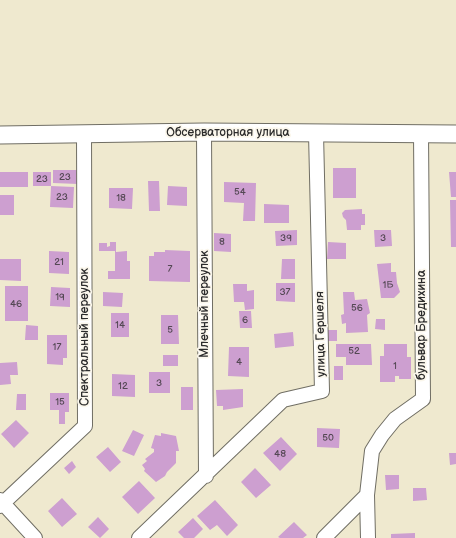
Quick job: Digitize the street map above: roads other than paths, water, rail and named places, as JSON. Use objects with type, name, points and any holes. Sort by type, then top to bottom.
[{"type":"main road","name":"Обсерваторная улица","points":[[0,135],[204,132],[456,134]]},
{"type":"street","name":"Млечный переулок","points":[[204,132],[206,476]]},
{"type":"street","name":"Спектральный переулок","points":[[1,503],[85,426],[84,133]]},
{"type":"street","name":"улица Гершеля","points":[[139,538],[206,476],[283,400],[322,391],[316,133]]},
{"type":"street","name":"бульвар Бредихина","points":[[368,495],[372,451],[382,435],[395,419],[423,399],[421,133]]},
{"type":"street","points":[[324,538],[368,495]]},
{"type":"street","points":[[368,495],[368,538]]},
{"type":"street","points":[[1,503],[35,538]]}]
